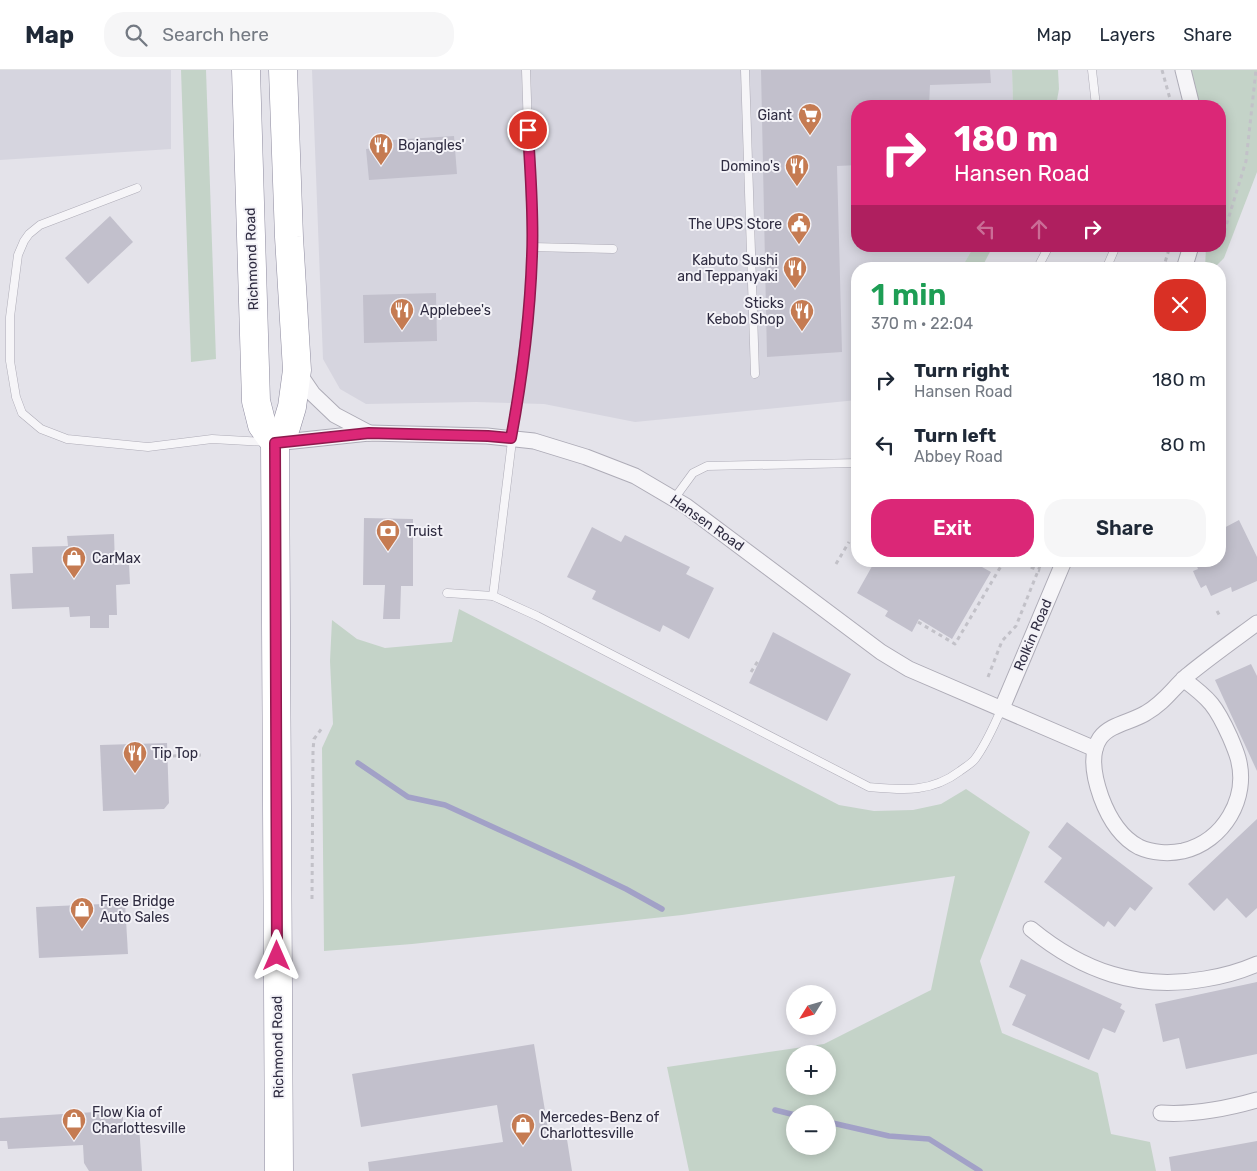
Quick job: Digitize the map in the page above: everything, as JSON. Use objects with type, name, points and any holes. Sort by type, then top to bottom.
[{"type":"highway","name":"Richmond Road","points":[[246,70],[256,401],[262,425],[275,443],[279,1171]]},
{"type":"highway","points":[[275,443],[286,427],[292,407],[297,370],[288,237],[283,70]]},
{"type":"street","points":[[1182,70],[1190,100]]},
{"type":"street","points":[[297,370],[313,394],[335,415],[369,433]]},
{"type":"street","name":"Hansen Road","points":[[275,443],[369,433],[488,436],[534,441],[586,457],[635,476],[694,512],[881,652],[909,669],[1095,749]]},
{"type":"street","name":"Rolkin Road","points":[[1002,708],[1061,567]]},
{"type":"street","points":[[1183,679],[1206,696],[1218,712],[1239,759],[1241,778],[1238,799],[1233,812],[1221,830],[1208,841],[1192,849],[1174,853],[1157,852],[1140,847],[1130,841],[1106,811],[1097,786],[1094,769],[1095,749],[1100,738],[1109,729],[1144,714],[1163,702],[1183,679],[1257,623]]},
{"type":"street","points":[[1031,928],[1072,958],[1100,971],[1128,979],[1158,983],[1188,982],[1218,976],[1257,964]]},
{"type":"street","points":[[1160,1113],[1172,1114],[1212,1110],[1257,1100]]},
{"type":"lane","points":[[493,596],[529,302],[532,247],[526,70]]},
{"type":"lane","points":[[745,70],[755,374]]},
{"type":"lane","points":[[1092,70],[1095,100]]},
{"type":"lane","points":[[137,188],[40,225],[24,241],[18,255],[10,317],[10,361],[16,397],[22,413],[41,429],[67,439],[148,447],[212,438],[275,443]]},
{"type":"lane","points":[[532,247],[613,248]]},
{"type":"lane","points":[[674,499],[693,473],[707,466],[851,463]]},
{"type":"lane","points":[[447,594],[493,596],[537,616],[869,787],[901,790],[928,788],[954,775],[974,761],[985,744],[1002,708]]},
{"type":"path","points":[[1162,70],[1170,100]]},
{"type":"path","points":[[1226,226],[1246,162],[1256,70]]},
{"type":"path","points":[[836,564],[849,542]]},
{"type":"path","points":[[918,622],[956,644],[1001,567]]},
{"type":"path","points":[[1031,567],[1043,572]]},
{"type":"path","points":[[988,677],[1002,641],[1016,626],[1039,567]]},
{"type":"path","points":[[1217,611],[1220,616]]},
{"type":"path","points":[[751,672],[758,661]]},
{"type":"path","points":[[312,899],[312,750],[314,739],[322,728]]},
{"type":"path","points":[[173,756],[203,755]]},
{"type":"shaded area","points":[[0,70],[171,70],[171,149],[0,160]]},
{"type":"shaded area","points":[[312,70],[1012,70],[1013,100],[851,100],[851,252],[971,252],[965,262],[851,262],[851,401],[635,422],[544,404],[476,402],[366,404],[340,389],[323,359]]},
{"type":"green space","points":[[181,70],[206,70],[216,359],[191,362]]},
{"type":"green space","points":[[1012,70],[1058,70],[1059,89],[1057,100],[1013,100]]},
{"type":"green space","points":[[1189,70],[1257,70],[1257,172],[1224,258],[1220,262],[1205,262],[1206,252],[1226,252],[1226,100],[1196,100]]},
{"type":"green space","points":[[971,252],[990,252],[985,262],[965,262]]},
{"type":"green space","points":[[459,609],[839,805],[874,811],[913,810],[941,804],[966,789],[1030,832],[980,961],[1002,1033],[1098,1073],[1111,1134],[1150,1142],[1156,1171],[689,1171],[667,1067],[786,1050],[786,1095],[836,1095],[836,1045],[817,1045],[824,1044],[931,990],[955,876],[682,915],[412,944],[324,951],[322,748],[333,724],[330,661],[332,620],[357,639],[385,648],[452,642]]},
{"type":"building","points":[[761,70],[990,70],[991,83],[930,85],[929,100],[851,100],[851,165],[837,166],[842,352],[767,357]]},
{"type":"building","points":[[454,136],[457,174],[369,180],[366,149],[392,147],[392,140]]},
{"type":"building","points":[[110,216],[133,242],[88,284],[65,258]]},
{"type":"building","points":[[436,293],[437,341],[364,343],[363,295]]},
{"type":"building","name":"Truist","points":[[364,518],[413,519],[413,586],[401,586],[400,619],[383,619],[385,585],[363,585]]},
{"type":"building","points":[[1239,520],[1257,557],[1257,581],[1232,592],[1231,587],[1211,596],[1206,585],[1201,588],[1193,571],[1198,569],[1197,567],[1226,567],[1226,527]]},
{"type":"building","points":[[592,527],[621,542],[625,535],[690,567],[686,574],[714,588],[689,639],[663,625],[660,632],[592,599],[596,591],[567,577]]},
{"type":"building","name":"CarMax","points":[[114,534],[115,565],[129,564],[130,584],[116,585],[117,615],[109,615],[109,628],[90,628],[90,616],[70,617],[69,607],[12,609],[10,574],[33,573],[32,547],[68,546],[67,536]]},
{"type":"building","points":[[872,567],[982,567],[991,572],[952,639],[919,619],[912,632],[885,616],[888,611],[857,593]]},
{"type":"building","points":[[773,632],[851,674],[827,721],[749,683]]},
{"type":"building","points":[[1251,664],[1257,676],[1257,771],[1215,680]]},
{"type":"building","name":"Tip Top","points":[[167,743],[169,803],[164,809],[103,811],[100,745]]},
{"type":"building","points":[[1257,819],[1257,908],[1246,918],[1227,898],[1214,911],[1188,884]]},
{"type":"building","points":[[1067,822],[1153,888],[1135,911],[1130,907],[1115,927],[1108,921],[1104,927],[1044,882],[1062,858],[1048,847]]},
{"type":"building","name":"Free Bridge Auto Sales","points":[[125,903],[128,954],[39,958],[36,907]]},
{"type":"building","points":[[1021,959],[1122,1004],[1120,1008],[1125,1011],[1115,1033],[1103,1028],[1089,1060],[1012,1025],[1026,995],[1009,987]]},
{"type":"building","points":[[1257,982],[1257,1054],[1186,1069],[1179,1038],[1163,1042],[1155,1004]]},
{"type":"building","points":[[534,1044],[549,1135],[566,1133],[572,1171],[369,1171],[368,1162],[503,1142],[497,1105],[361,1127],[352,1074]]},
{"type":"building","name":"Flow Kia of Charlottesville","points":[[111,1111],[112,1118],[123,1117],[123,1125],[139,1124],[142,1171],[89,1171],[84,1163],[83,1145],[8,1149],[7,1141],[0,1141],[0,1118]]},
{"type":"building","points":[[1257,1141],[1257,1171],[1171,1171],[1169,1157]]},
{"type":"waterway","points":[[358,763],[408,797],[445,805],[574,864],[662,909]]},
{"type":"waterway","points":[[775,1110],[786,1113]]},
{"type":"waterway","points":[[836,1124],[889,1136],[929,1139],[980,1171]]},
{"type":"place","name":"Giant","points":[[810,136]]},
{"type":"place","name":"Bojangles'","points":[[381,166]]},
{"type":"place","name":"Domino's","points":[[797,187]]},
{"type":"place","name":"The UPS Store","points":[[799,245]]},
{"type":"place","name":"Kabuto Sushi and Teppanyaki","points":[[795,289]]},
{"type":"place","name":"Applebee's","points":[[402,331]]},
{"type":"place","name":"Sticks Kebob Shop","points":[[802,332]]},
{"type":"place","name":"Truist","points":[[388,552]]},
{"type":"place","name":"CarMax","points":[[74,579]]},
{"type":"place","name":"Tip Top","points":[[135,774]]},
{"type":"place","name":"Free Bridge Auto Sales","points":[[82,930]]},
{"type":"place","name":"Flow Kia of Charlottesville","points":[[74,1141]]},
{"type":"place","name":"Mercedes-Benz of Charlottesville","points":[[523,1146]]},
{"type":"route","points":[[277,956],[275,443],[369,433],[511,438],[529,302],[532,255],[528,130]]}]
